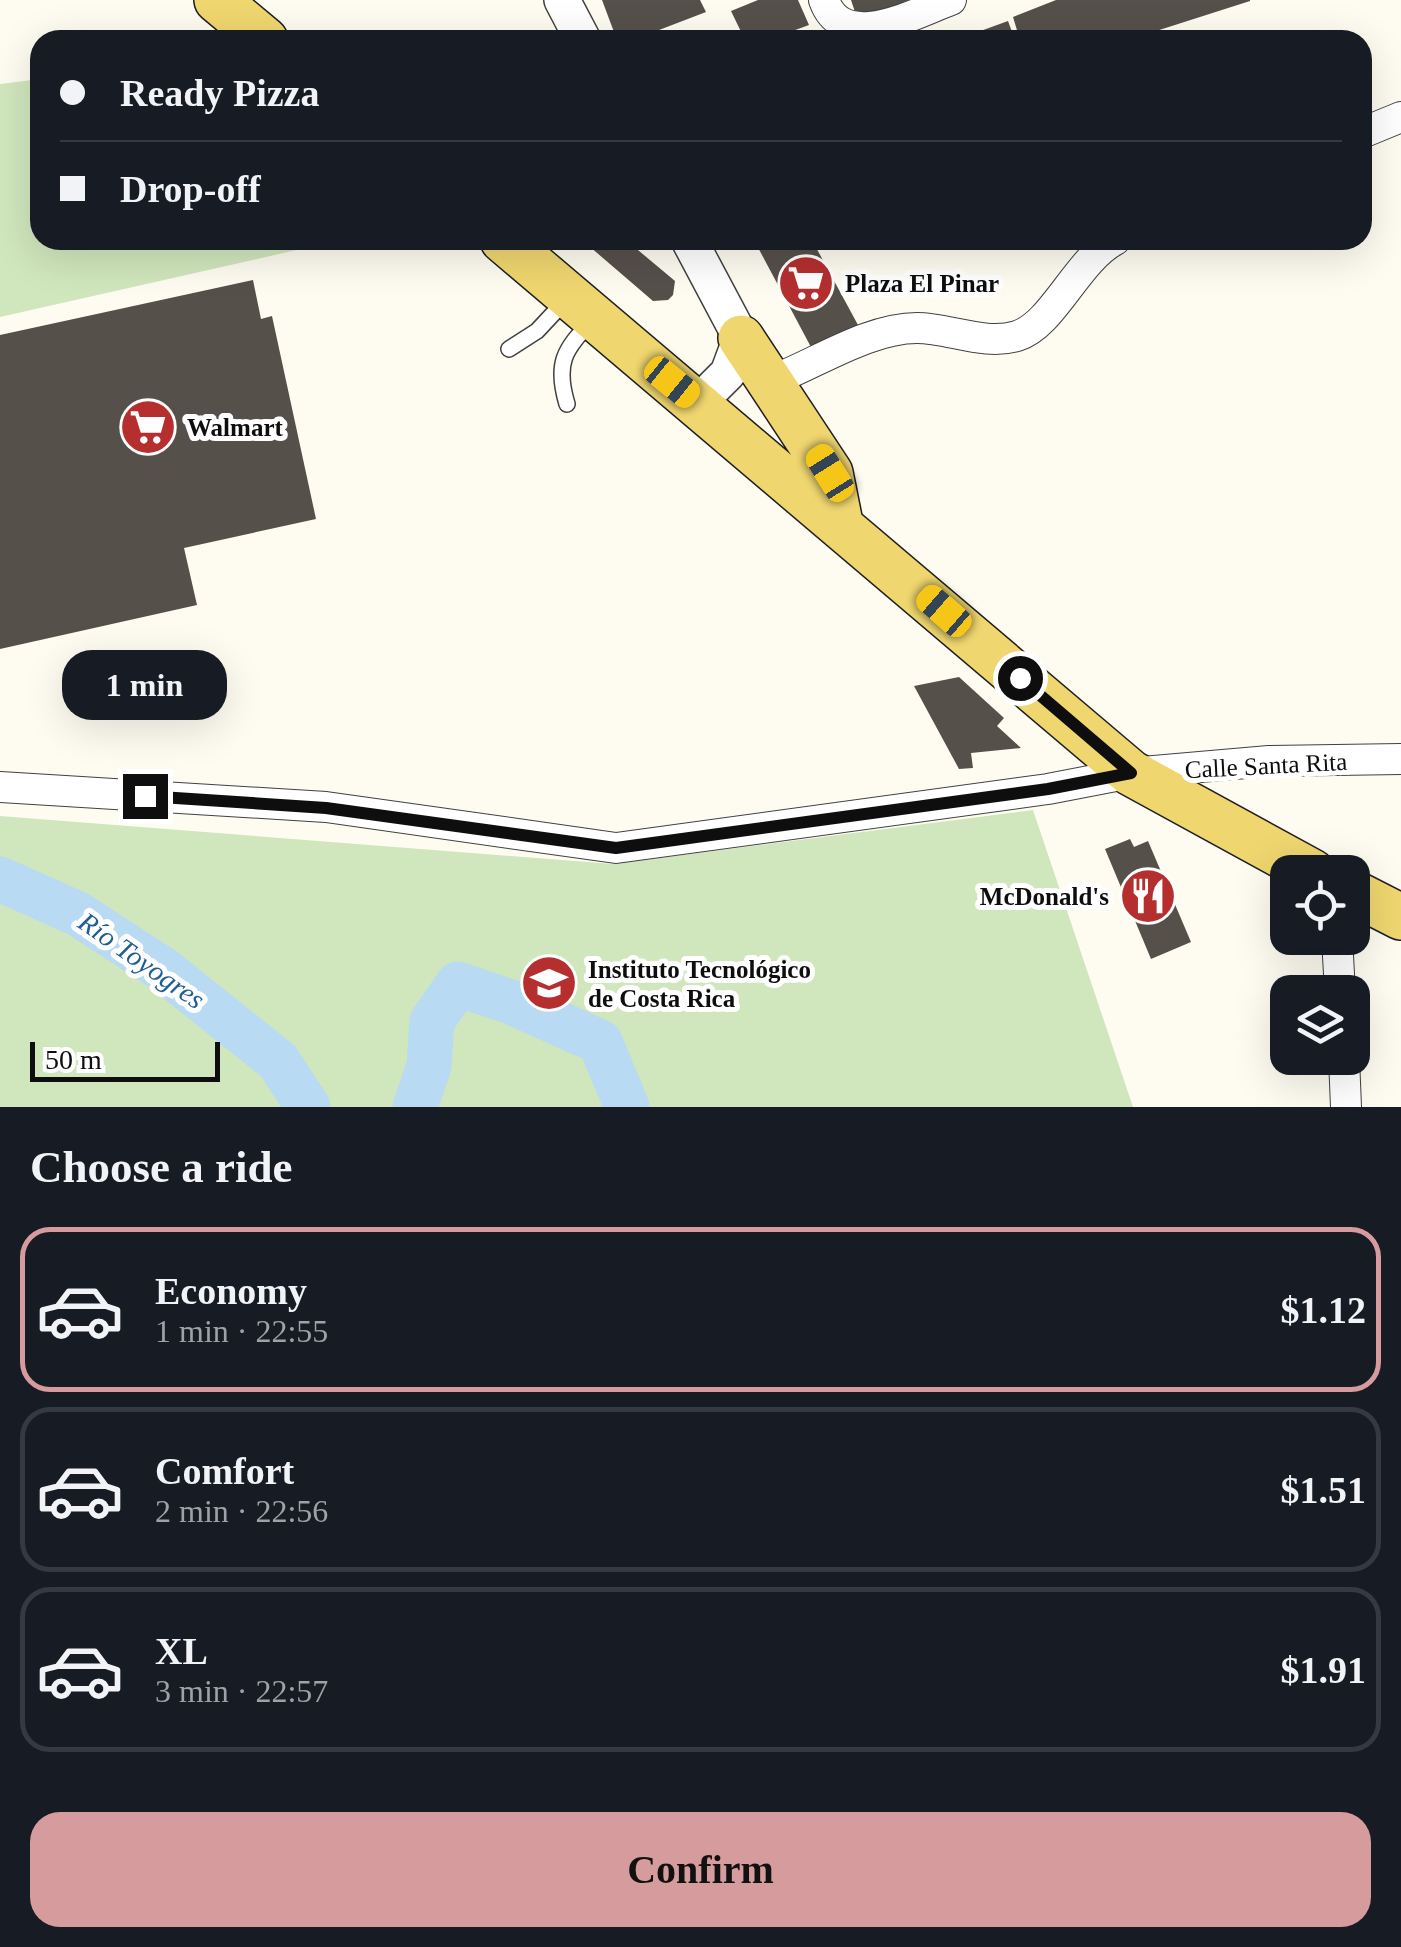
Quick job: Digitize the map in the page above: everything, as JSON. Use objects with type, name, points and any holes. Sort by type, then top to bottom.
[{"type":"main road","points":[[217,0],[253,30]]},
{"type":"main road","points":[[515,250],[1131,773],[1281,855]]},
{"type":"main road","points":[[742,338],[830,473],[840,523]]},
{"type":"main road","points":[[1370,901],[1401,917]]},
{"type":"street","points":[[562,0],[578,30]]},
{"type":"street","points":[[824,0],[828,13],[848,26],[871,28],[951,0]]},
{"type":"street","points":[[1372,129],[1401,117]]},
{"type":"street","points":[[694,250],[742,338],[728,373],[698,403]]},
{"type":"street","points":[[772,380],[890,330],[920,328],[996,338],[1019,336],[1035,325],[1088,260],[1102,250]]},
{"type":"street","name":"Calle Santa Rita","points":[[0,787],[326,808],[616,848],[1048,789],[1131,773],[1269,761],[1401,759]]},
{"type":"street","points":[[1345,1075],[1346,1107]]},
{"type":"lane","points":[[509,349],[582,308]]},
{"type":"lane","points":[[567,404],[560,383],[561,358],[582,308]]},
{"type":"green space","points":[[30,80],[30,250],[297,250],[0,317],[0,84]]},
{"type":"green space","name":"Instituto Tecnológico de Costa Rica","points":[[1033,810],[1133,1107],[0,1107],[0,816],[613,864]]},
{"type":"building","points":[[602,0],[700,0],[706,12],[659,30],[613,30]]},
{"type":"building","points":[[758,0],[798,0],[809,25],[795,30],[740,30],[731,11]]},
{"type":"building","points":[[851,0],[909,0],[872,15],[855,12]]},
{"type":"building","points":[[1056,0],[1250,0],[1159,30],[1017,30],[1013,17]]},
{"type":"building","points":[[1008,21],[1011,30],[983,30]]},
{"type":"building","points":[[594,250],[638,250],[675,281],[668,300],[653,301]]},
{"type":"building","name":"Plaza El Pinar","points":[[759,250],[817,250],[858,325],[812,349]]},
{"type":"building","name":"Walmart","points":[[253,280],[261,319],[272,316],[316,519],[184,548],[197,605],[0,649],[0,335]]},
{"type":"building","points":[[959,677],[1004,718],[997,726],[1021,748],[971,753],[973,768],[959,769],[914,686]]},
{"type":"building","name":"McDonald's","points":[[1130,839],[1134,847],[1148,841],[1191,942],[1151,959],[1105,849]]},
{"type":"waterway","name":"Río Toyogres","points":[[0,879],[78,914],[164,970],[278,1061],[308,1107]]},
{"type":"waterway","name":"Río Toyogres","points":[[415,1107],[429,1066],[432,1021],[458,984],[511,1002],[600,1042],[627,1107]]},
{"type":"place","name":"Plaza El Pinar","points":[[806,283]]},
{"type":"place","name":"Walmart","points":[[148,427]]},
{"type":"place","name":"McDonald's","points":[[1148,896]]},
{"type":"place","name":"Instituto Tecnológico de Costa Rica","points":[[549,983]]},
{"type":"route","points":[[145,796],[326,808],[616,848],[1048,789],[1131,773],[1020,678]]}]
